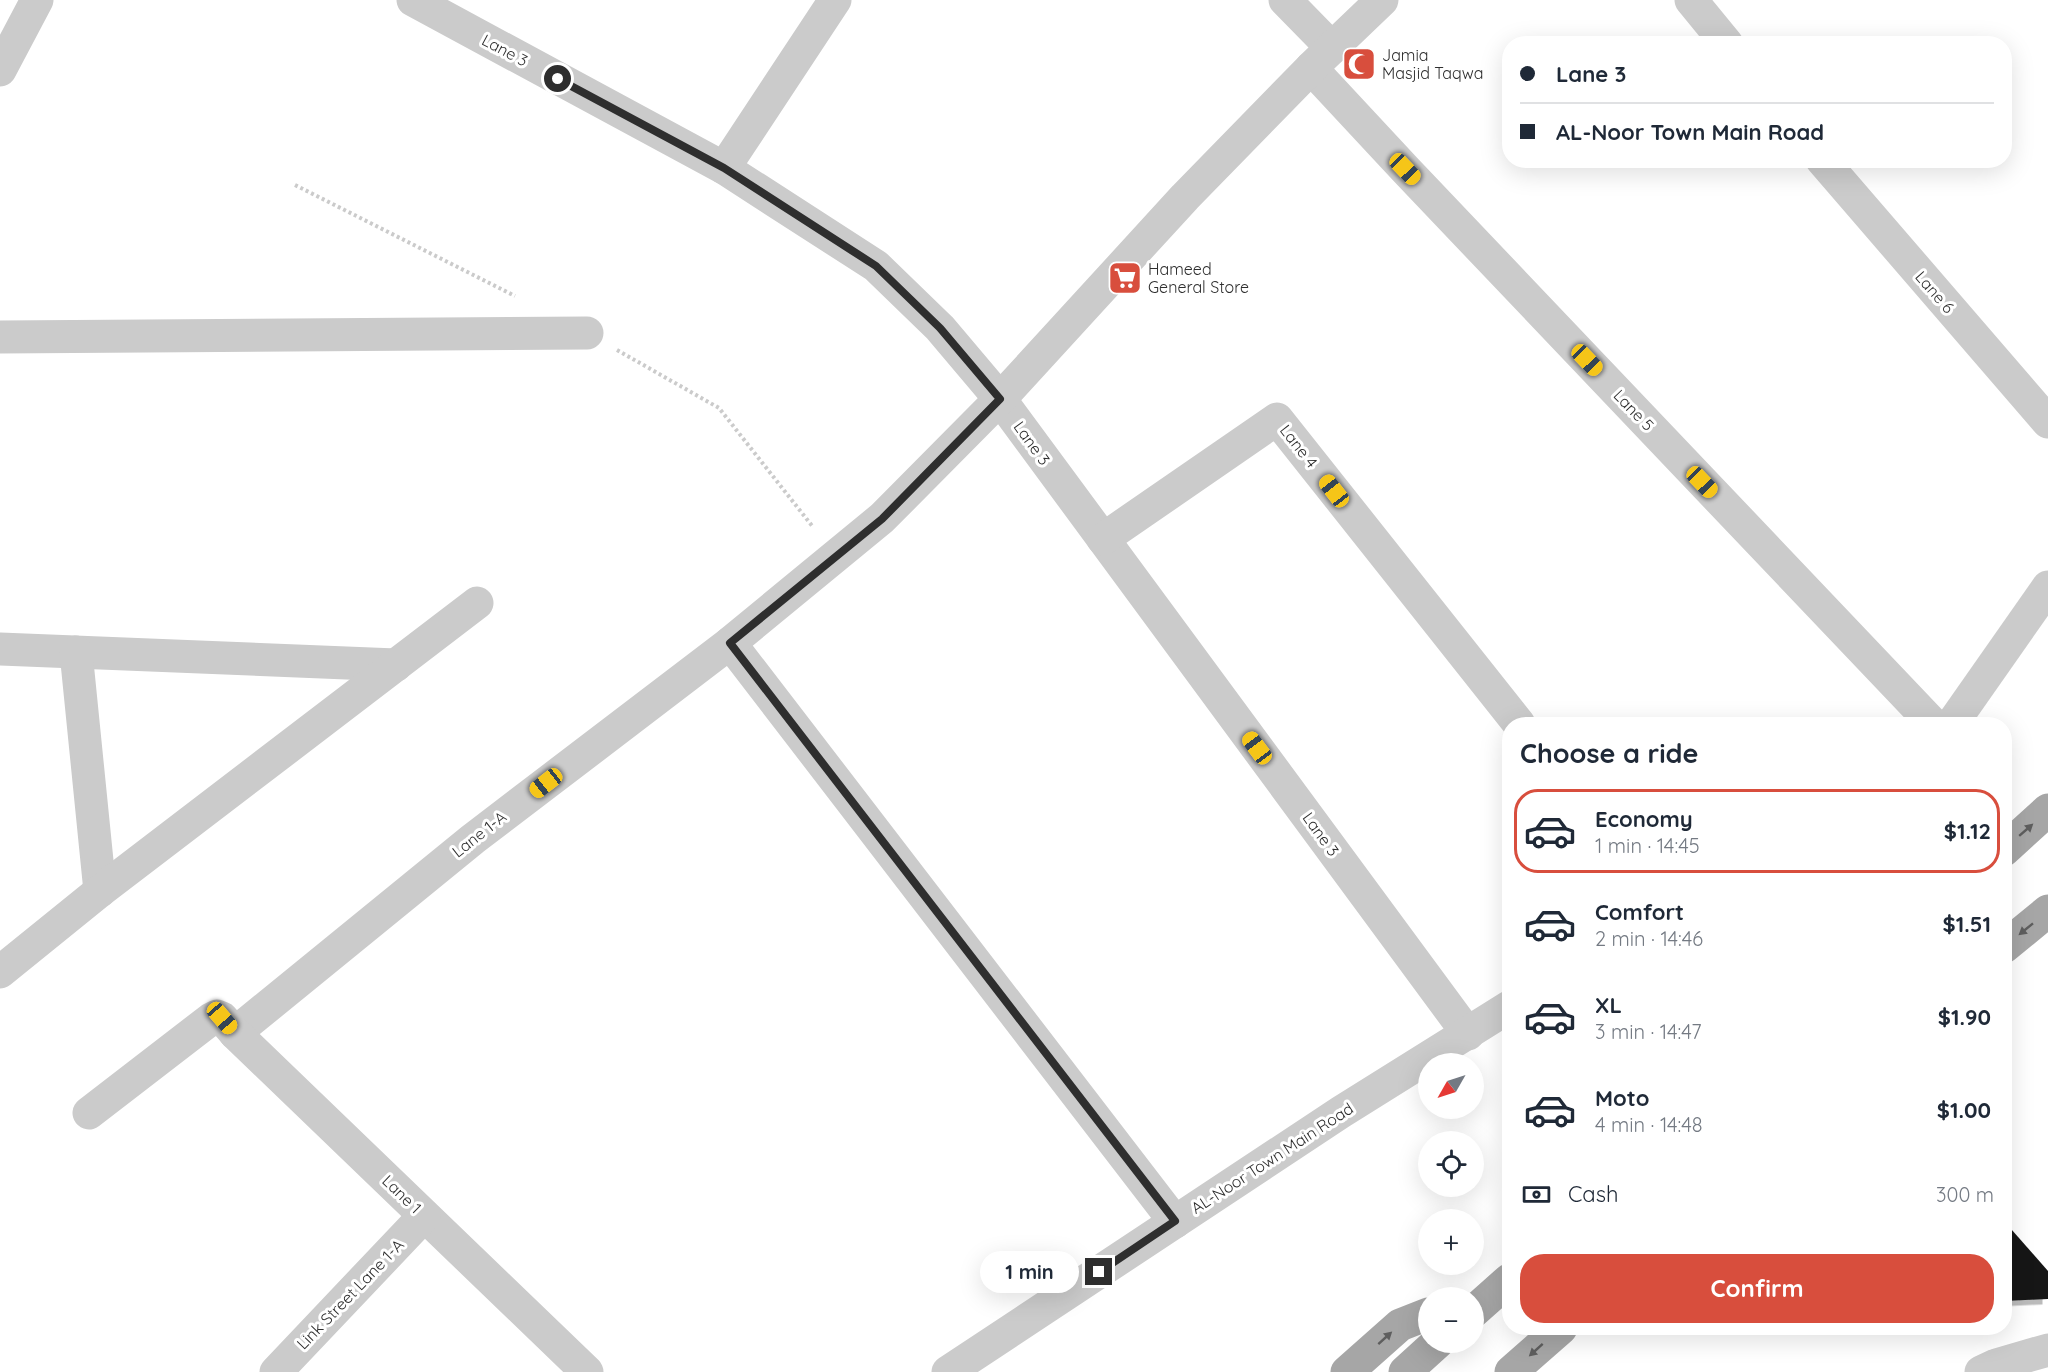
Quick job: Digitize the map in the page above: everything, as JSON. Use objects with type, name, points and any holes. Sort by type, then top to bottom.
[{"type":"main road","points":[[2012,843],[2048,810]]},
{"type":"main road","points":[[2012,940],[2048,911]]},
{"type":"main road","points":[[1484,1299],[1494,1288]]},
{"type":"main road","points":[[1347,1372],[1400,1325],[1418,1318]]},
{"type":"main road","points":[[1511,1372],[1553,1335]]},
{"type":"main road","points":[[1405,1372],[1426,1353]]},
{"type":"street","points":[[0,70],[37,0]]},
{"type":"street","name":"Lane 3","points":[[413,0],[724,168],[876,266],[940,328],[1000,399],[1468,1034]]},
{"type":"street","points":[[724,168],[835,0]]},
{"type":"street","name":"Lane 5","points":[[1285,0],[1322,58],[1405,169],[1926,717]]},
{"type":"street","name":"Lane 1-A","points":[[90,1113],[211,1019],[226,1024],[730,643],[882,519],[1000,399],[1185,197],[1382,0]]},
{"type":"street","points":[[1691,0],[1720,36]]},
{"type":"street","name":"Lane 6","points":[[1829,168],[2048,422]]},
{"type":"street","points":[[0,337],[587,333]]},
{"type":"street","name":"Lane 4","points":[[1103,539],[1277,419],[1513,717]]},
{"type":"street","points":[[1957,717],[2048,587]]},
{"type":"street","points":[[0,972],[100,891],[477,603]]},
{"type":"street","points":[[730,643],[1175,1221]]},
{"type":"street","points":[[0,648],[396,665]]},
{"type":"street","points":[[76,652],[100,891]]},
{"type":"street","name":"AL-Noor Town Main Road","points":[[948,1372],[1341,1112],[1502,1012]]},
{"type":"street","name":"Lane 1","points":[[226,1024],[587,1372]]},
{"type":"street","name":"Link Street Lane 1-A","points":[[276,1372],[424,1216]]},
{"type":"street","points":[[1981,1372],[1996,1365],[2048,1350]]},
{"type":"building","points":[[2012,1230],[2048,1271],[2048,1299],[2012,1301]]},
{"type":"place","name":"Jamia Masjid Taqwa","points":[[1359,64]]},
{"type":"place","name":"Hameed General Store","points":[[1125,278]]},
{"type":"route","points":[[558,79],[724,168],[876,266],[940,328],[1000,399],[882,519],[730,643],[1175,1221],[1099,1272]]}]
